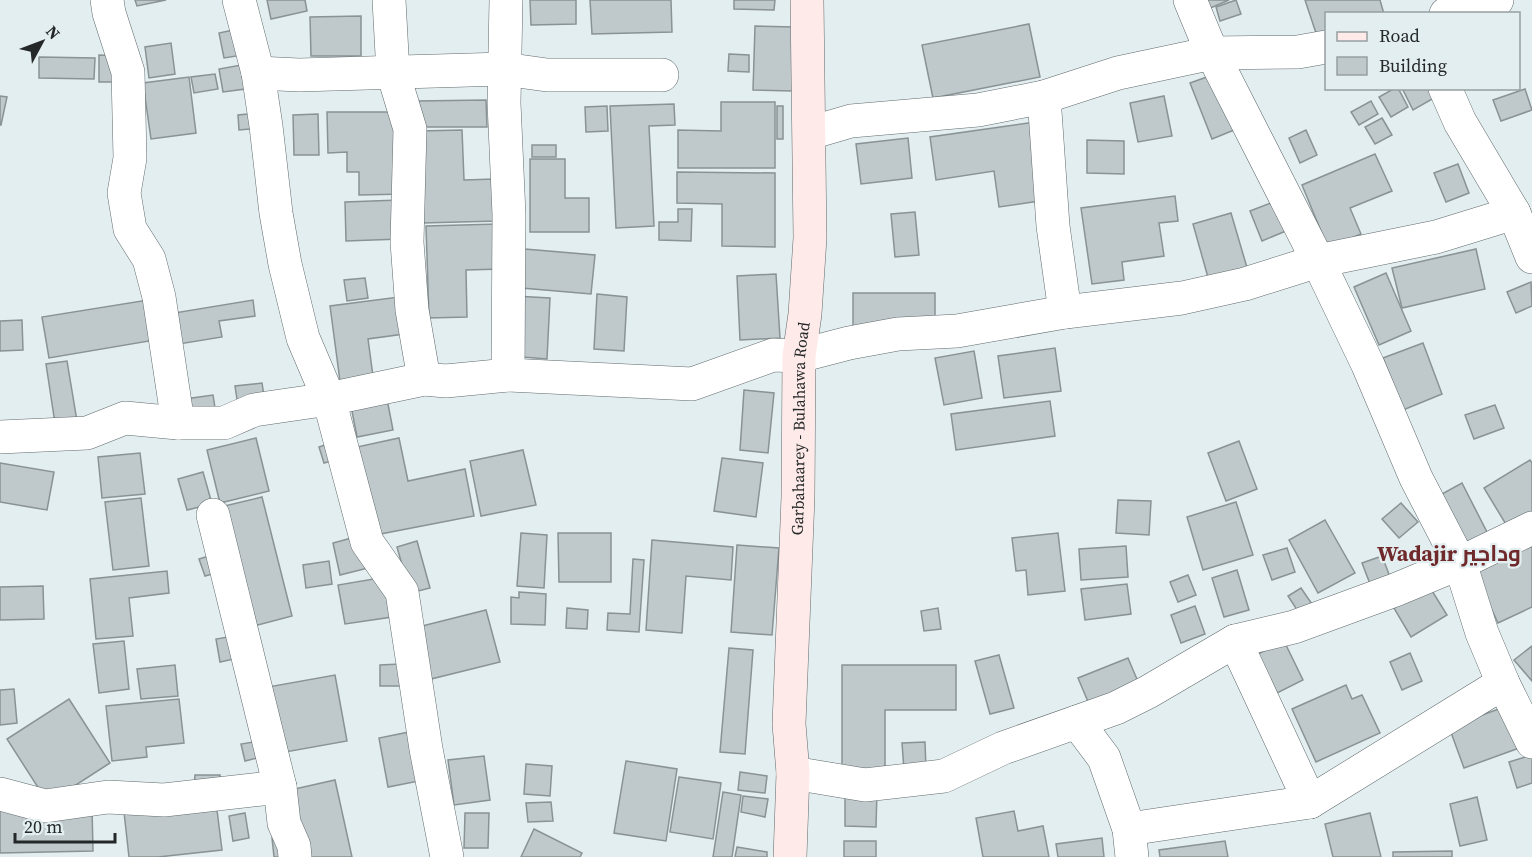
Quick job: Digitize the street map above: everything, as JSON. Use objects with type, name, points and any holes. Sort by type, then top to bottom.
[{"type":"main road","name":"Garbahaarey - Bulahawa Road","points":[[790,857],[793,773],[789,724],[798,497],[800,356],[810,237],[807,0]]},
{"type":"street","points":[[107,0],[108,13],[128,72],[130,158],[124,193],[130,229],[149,259],[159,297],[178,423]]},
{"type":"street","points":[[239,0],[258,73],[276,213],[285,264],[303,338],[329,399],[346,456],[366,542],[402,592],[426,748],[447,857]]},
{"type":"street","points":[[389,0],[393,73],[410,129],[407,242],[412,310],[424,379]]},
{"type":"street","points":[[507,0],[504,130],[509,215],[508,375]]},
{"type":"street","points":[[1190,0],[1212,53],[1318,261],[1368,365],[1416,478],[1460,563],[1482,633],[1532,742]]},
{"type":"street","points":[[1453,12],[1497,0]]},
{"type":"street","points":[[810,133],[851,121],[978,110],[1044,97],[1118,73],[1212,53],[1298,52],[1325,47]]},
{"type":"street","points":[[258,73],[299,75],[504,69],[547,75],[662,75]]},
{"type":"street","points":[[1446,90],[1460,122],[1514,213],[1532,258]]},
{"type":"street","points":[[1044,97],[1053,226],[1065,312]]},
{"type":"street","points":[[0,437],[87,433],[125,418],[178,423],[224,423],[254,411],[329,399],[424,379],[446,381],[508,375],[692,384],[773,355],[800,356],[849,343],[898,334],[957,331],[1065,312],[1182,298],[1245,284],[1318,261],[1437,237],[1514,213]]},
{"type":"street","points":[[213,515],[280,787],[284,823],[296,857]]},
{"type":"street","points":[[793,773],[865,784],[944,776],[1003,748],[1116,708],[1235,641],[1294,627],[1395,590],[1460,563],[1532,528]]},
{"type":"street","points":[[1235,641],[1310,802]]},
{"type":"street","points":[[1077,722],[1104,758],[1131,843],[1310,802],[1503,683]]},
{"type":"street","points":[[0,794],[45,806],[108,797],[164,800],[280,787]]},
{"type":"building","points":[[135,0],[166,0],[137,6]]},
{"type":"building","points":[[267,0],[305,0],[307,11],[271,19]]},
{"type":"building","points":[[530,0],[576,0],[576,24],[531,25]]},
{"type":"building","points":[[590,0],[671,0],[672,32],[592,34]]},
{"type":"building","points":[[734,0],[775,0],[774,10],[734,9]]},
{"type":"building","points":[[1204,0],[1229,0],[1208,9]]},
{"type":"building","points":[[1236,0],[1241,14],[1220,21],[1216,7]]},
{"type":"building","points":[[1305,0],[1380,0],[1383,12],[1325,12],[1325,36],[1318,39]]},
{"type":"building","points":[[361,16],[361,56],[311,56],[310,17]]},
{"type":"building","points":[[1029,24],[1040,77],[933,98],[922,45]]},
{"type":"building","points":[[755,26],[794,27],[792,91],[753,90]]},
{"type":"building","points":[[238,29],[243,55],[224,58],[219,33]]},
{"type":"building","points":[[171,43],[175,74],[149,78],[145,47]]},
{"type":"building","points":[[729,54],[749,55],[749,72],[728,71]]},
{"type":"building","points":[[99,55],[117,56],[117,82],[99,82]]},
{"type":"building","points":[[39,57],[95,58],[94,79],[39,78]]},
{"type":"building","points":[[241,65],[245,89],[223,92],[219,69]]},
{"type":"building","points":[[1218,73],[1239,128],[1212,139],[1190,83]]},
{"type":"building","points":[[215,74],[218,89],[194,93],[191,77]]},
{"type":"building","points":[[189,77],[196,133],[151,139],[143,83]]},
{"type":"building","points":[[1525,89],[1532,110],[1501,121],[1493,100]]},
{"type":"building","points":[[1391,90],[1399,90],[1408,107],[1391,117],[1379,97]]},
{"type":"building","points":[[1403,90],[1429,90],[1434,98],[1413,110]]},
{"type":"building","points":[[0,96],[7,97],[1,125],[0,125]]},
{"type":"building","points":[[1164,96],[1172,136],[1138,142],[1130,103]]},
{"type":"building","points":[[486,100],[487,127],[417,127],[416,101]]},
{"type":"building","points":[[1371,101],[1378,114],[1359,125],[1351,112]]},
{"type":"building","points":[[721,102],[775,102],[775,168],[678,168],[678,130],[721,131]]},
{"type":"building","points":[[674,104],[675,125],[649,126],[654,226],[616,228],[610,106]]},
{"type":"building","points":[[607,106],[608,131],[586,132],[585,107]]},
{"type":"building","points":[[777,106],[783,106],[783,139],[777,139]]},
{"type":"building","points":[[327,112],[403,112],[405,194],[359,195],[359,172],[347,172],[347,152],[328,153]]},
{"type":"building","points":[[260,113],[262,128],[239,130],[238,115]]},
{"type":"building","points":[[318,114],[319,155],[294,155],[293,115]]},
{"type":"building","points":[[1382,118],[1392,135],[1375,144],[1365,127]]},
{"type":"building","points":[[1035,122],[1046,200],[999,207],[994,171],[936,180],[930,137]]},
{"type":"building","points":[[462,130],[464,180],[495,179],[497,221],[422,223],[419,131]]},
{"type":"building","points":[[1306,130],[1317,155],[1300,163],[1289,138]]},
{"type":"building","points":[[908,138],[912,178],[861,184],[856,144]]},
{"type":"building","points":[[1087,140],[1124,141],[1124,174],[1087,173]]},
{"type":"building","points":[[532,145],[556,145],[556,157],[532,157]]},
{"type":"building","points":[[1375,154],[1392,191],[1350,208],[1361,234],[1328,248],[1302,185]]},
{"type":"building","points":[[530,159],[565,159],[565,198],[589,198],[589,232],[530,232]]},
{"type":"building","points":[[1458,164],[1469,193],[1446,202],[1434,173]]},
{"type":"building","points":[[677,172],[775,173],[775,247],[722,246],[722,204],[677,203]]},
{"type":"building","points":[[1175,196],[1178,221],[1159,223],[1164,256],[1122,262],[1124,280],[1092,284],[1081,208]]},
{"type":"building","points":[[1281,199],[1293,228],[1262,241],[1250,211]]},
{"type":"building","points":[[399,200],[400,239],[346,241],[345,202]]},
{"type":"building","points":[[678,209],[692,209],[691,241],[659,240],[659,222],[678,222]]},
{"type":"building","points":[[915,212],[919,255],[895,257],[891,214]]},
{"type":"building","points":[[1231,213],[1248,271],[1209,281],[1193,224]]},
{"type":"building","points":[[499,224],[501,269],[466,270],[467,317],[429,318],[426,226]]},
{"type":"building","points":[[513,248],[595,255],[591,294],[510,287]]},
{"type":"building","points":[[1476,249],[1485,289],[1402,308],[1392,268]]},
{"type":"building","points":[[1386,273],[1411,331],[1379,345],[1354,287]]},
{"type":"building","points":[[776,274],[780,338],[740,340],[737,276]]},
{"type":"building","points":[[365,278],[368,298],[347,301],[344,280]]},
{"type":"building","points":[[1531,282],[1532,306],[1516,313],[1507,292]]},
{"type":"building","points":[[853,293],[935,293],[935,329],[853,328]]},
{"type":"building","points":[[597,294],[627,297],[624,351],[594,349]]},
{"type":"building","points":[[514,296],[550,298],[547,359],[510,356]]},
{"type":"building","points":[[399,297],[404,334],[368,339],[373,376],[340,381],[330,306]]},
{"type":"building","points":[[154,299],[161,339],[49,358],[42,317]]},
{"type":"building","points":[[253,300],[255,316],[219,321],[222,337],[173,345],[168,314]]},
{"type":"building","points":[[22,320],[23,350],[0,351],[0,321]]},
{"type":"building","points":[[1423,343],[1442,394],[1403,410],[1383,358]]},
{"type":"building","points":[[1055,348],[1061,391],[1004,398],[998,356]]},
{"type":"building","points":[[974,351],[982,398],[944,405],[935,358]]},
{"type":"building","points":[[67,361],[78,427],[56,430],[46,364]]},
{"type":"building","points":[[262,383],[265,402],[238,406],[235,386]]},
{"type":"building","points":[[744,390],[774,393],[768,453],[740,450]]},
{"type":"building","points":[[213,395],[216,414],[187,418],[185,399]]},
{"type":"building","points":[[387,399],[393,430],[357,437],[351,406]]},
{"type":"building","points":[[1050,401],[1055,436],[956,450],[951,414]]},
{"type":"building","points":[[1495,405],[1504,428],[1474,439],[1465,415]]},
{"type":"building","points":[[256,438],[269,491],[220,503],[207,450]]},
{"type":"building","points":[[399,438],[408,481],[465,469],[474,516],[375,535],[357,447]]},
{"type":"building","points":[[337,441],[342,458],[324,463],[319,447]]},
{"type":"building","points":[[1239,441],[1257,489],[1226,501],[1208,453]]},
{"type":"building","points":[[523,450],[536,505],[481,516],[470,461]]},
{"type":"building","points":[[140,453],[145,494],[102,498],[98,457]]},
{"type":"building","points":[[722,458],[763,463],[756,517],[714,511]]},
{"type":"building","points":[[1530,460],[1532,463],[1532,518],[1510,531],[1484,488]]},
{"type":"building","points":[[0,463],[54,472],[47,510],[0,502]]},
{"type":"building","points":[[203,472],[212,504],[187,510],[178,479]]},
{"type":"building","points":[[1462,483],[1489,536],[1467,547],[1440,495]]},
{"type":"building","points":[[262,497],[292,616],[246,628],[216,508]]},
{"type":"building","points":[[141,498],[149,566],[113,570],[105,502]]},
{"type":"building","points":[[1118,500],[1151,501],[1149,535],[1116,533]]},
{"type":"building","points":[[1236,502],[1253,555],[1203,570],[1187,517]]},
{"type":"building","points":[[1401,503],[1418,522],[1399,538],[1382,519]]},
{"type":"building","points":[[1325,520],[1355,573],[1318,593],[1289,540]]},
{"type":"building","points":[[521,533],[547,535],[544,588],[517,586]]},
{"type":"building","points":[[558,533],[611,533],[611,582],[559,582]]},
{"type":"building","points":[[1058,533],[1065,591],[1028,595],[1026,570],[1016,571],[1012,538]]},
{"type":"building","points":[[359,536],[368,568],[340,575],[333,543]]},
{"type":"building","points":[[1532,536],[1532,607],[1498,623],[1471,565]]},
{"type":"building","points":[[652,540],[733,547],[731,580],[686,576],[682,633],[646,630]]},
{"type":"building","points":[[417,541],[430,588],[410,593],[397,547]]},
{"type":"building","points":[[737,545],[779,548],[772,635],[731,632]]},
{"type":"building","points":[[1126,546],[1128,577],[1081,580],[1079,549]]},
{"type":"building","points":[[1287,548],[1295,572],[1272,580],[1263,555]]},
{"type":"building","points":[[216,554],[222,571],[205,576],[199,559]]},
{"type":"building","points":[[1382,556],[1392,582],[1372,589],[1362,563]]},
{"type":"building","points":[[633,559],[644,560],[639,632],[607,630],[608,613],[630,614]]},
{"type":"building","points":[[329,561],[332,584],[306,588],[303,565]]},
{"type":"building","points":[[1237,570],[1249,610],[1224,617],[1212,578]]},
{"type":"building","points":[[167,571],[169,593],[129,598],[133,636],[96,639],[90,579]]},
{"type":"building","points":[[1188,575],[1196,595],[1178,602],[1170,582]]},
{"type":"building","points":[[385,577],[392,617],[345,624],[338,585]]},
{"type":"building","points":[[1426,581],[1447,615],[1411,637],[1391,603]]},
{"type":"building","points":[[1127,584],[1131,614],[1085,620],[1081,589]]},
{"type":"building","points":[[43,586],[44,619],[0,620],[0,587]]},
{"type":"building","points":[[1301,588],[1314,607],[1301,616],[1288,596]]},
{"type":"building","points":[[519,592],[546,594],[545,625],[511,624],[511,597],[519,598]]},
{"type":"building","points":[[1195,606],[1205,634],[1181,643],[1171,615]]},
{"type":"building","points":[[567,608],[588,610],[587,629],[566,628]]},
{"type":"building","points":[[938,608],[941,629],[924,631],[921,611]]},
{"type":"building","points":[[486,610],[500,662],[431,679],[418,627]]},
{"type":"building","points":[[234,636],[238,658],[220,662],[216,639]]},
{"type":"building","points":[[124,641],[129,689],[99,693],[93,644]]},
{"type":"building","points":[[1284,641],[1303,680],[1277,693],[1258,654]]},
{"type":"building","points":[[1532,646],[1532,681],[1514,660]]},
{"type":"building","points":[[729,648],[753,650],[745,754],[720,752]]},
{"type":"building","points":[[1410,653],[1422,681],[1402,690],[1390,662]]},
{"type":"building","points":[[999,655],[1014,708],[990,714],[975,661]]},
{"type":"building","points":[[1128,658],[1139,684],[1089,704],[1078,678]]},
{"type":"building","points":[[400,664],[401,686],[380,686],[380,665]]},
{"type":"building","points":[[175,665],[178,696],[141,699],[137,669]]},
{"type":"building","points":[[842,665],[956,665],[956,710],[885,710],[885,778],[842,779]]},
{"type":"building","points":[[335,675],[347,741],[280,753],[268,687]]},
{"type":"building","points":[[1346,685],[1352,699],[1362,695],[1380,733],[1316,762],[1292,709]]},
{"type":"building","points":[[14,689],[17,723],[0,725],[0,690]]},
{"type":"building","points":[[69,699],[110,763],[48,803],[7,739]]},
{"type":"building","points":[[179,699],[184,743],[146,747],[147,757],[112,761],[106,706]]},
{"type":"building","points":[[1507,706],[1522,747],[1464,768],[1449,727]]},
{"type":"building","points":[[414,731],[424,780],[388,787],[379,738]]},
{"type":"building","points":[[253,742],[257,758],[245,761],[241,744]]},
{"type":"building","points":[[925,742],[926,769],[904,770],[902,743]]},
{"type":"building","points":[[1532,755],[1532,783],[1517,788],[1509,762]]},
{"type":"building","points":[[484,756],[490,800],[454,805],[448,760]]},
{"type":"building","points":[[626,761],[677,769],[666,841],[614,833]]},
{"type":"building","points":[[526,764],[552,766],[550,796],[524,794]]},
{"type":"building","points":[[740,772],[767,776],[765,793],[738,790]]},
{"type":"building","points":[[195,775],[220,775],[220,790],[194,790]]},
{"type":"building","points":[[679,777],[721,783],[713,839],[670,832]]},
{"type":"building","points":[[335,780],[352,857],[306,857],[290,790]]},
{"type":"building","points":[[845,790],[877,790],[876,827],[845,826]]},
{"type":"building","points":[[723,792],[741,795],[732,857],[713,857]]},
{"type":"building","points":[[743,796],[768,799],[765,817],[741,812]]},
{"type":"building","points":[[1477,797],[1487,840],[1460,846],[1450,804]]},
{"type":"building","points":[[216,802],[222,850],[158,857],[129,857],[124,812]]},
{"type":"building","points":[[551,802],[553,821],[528,822],[526,803]]},
{"type":"building","points":[[92,808],[93,851],[0,853],[0,810]]},
{"type":"building","points":[[1014,811],[1018,831],[1043,826],[1049,857],[983,857],[976,818]]},
{"type":"building","points":[[245,813],[249,838],[233,841],[229,816]]},
{"type":"building","points":[[465,813],[489,813],[488,848],[464,848]]},
{"type":"building","points":[[1370,813],[1381,857],[1333,857],[1325,824]]},
{"type":"building","points":[[534,829],[582,853],[580,857],[521,857]]},
{"type":"building","points":[[288,837],[290,857],[274,857],[272,838]]},
{"type":"building","points":[[1102,838],[1104,857],[1058,857],[1056,844]]},
{"type":"building","points":[[844,841],[876,841],[876,857],[844,857]]},
{"type":"building","points":[[1225,841],[1228,857],[1160,857],[1159,850]]},
{"type":"building","points":[[737,847],[767,852],[767,857],[735,857]]},
{"type":"building","points":[[1452,851],[1452,857],[1393,857],[1393,852]]},
{"type":"district","name":"Wadajir وداجير","points":[[1449,553]]}]
